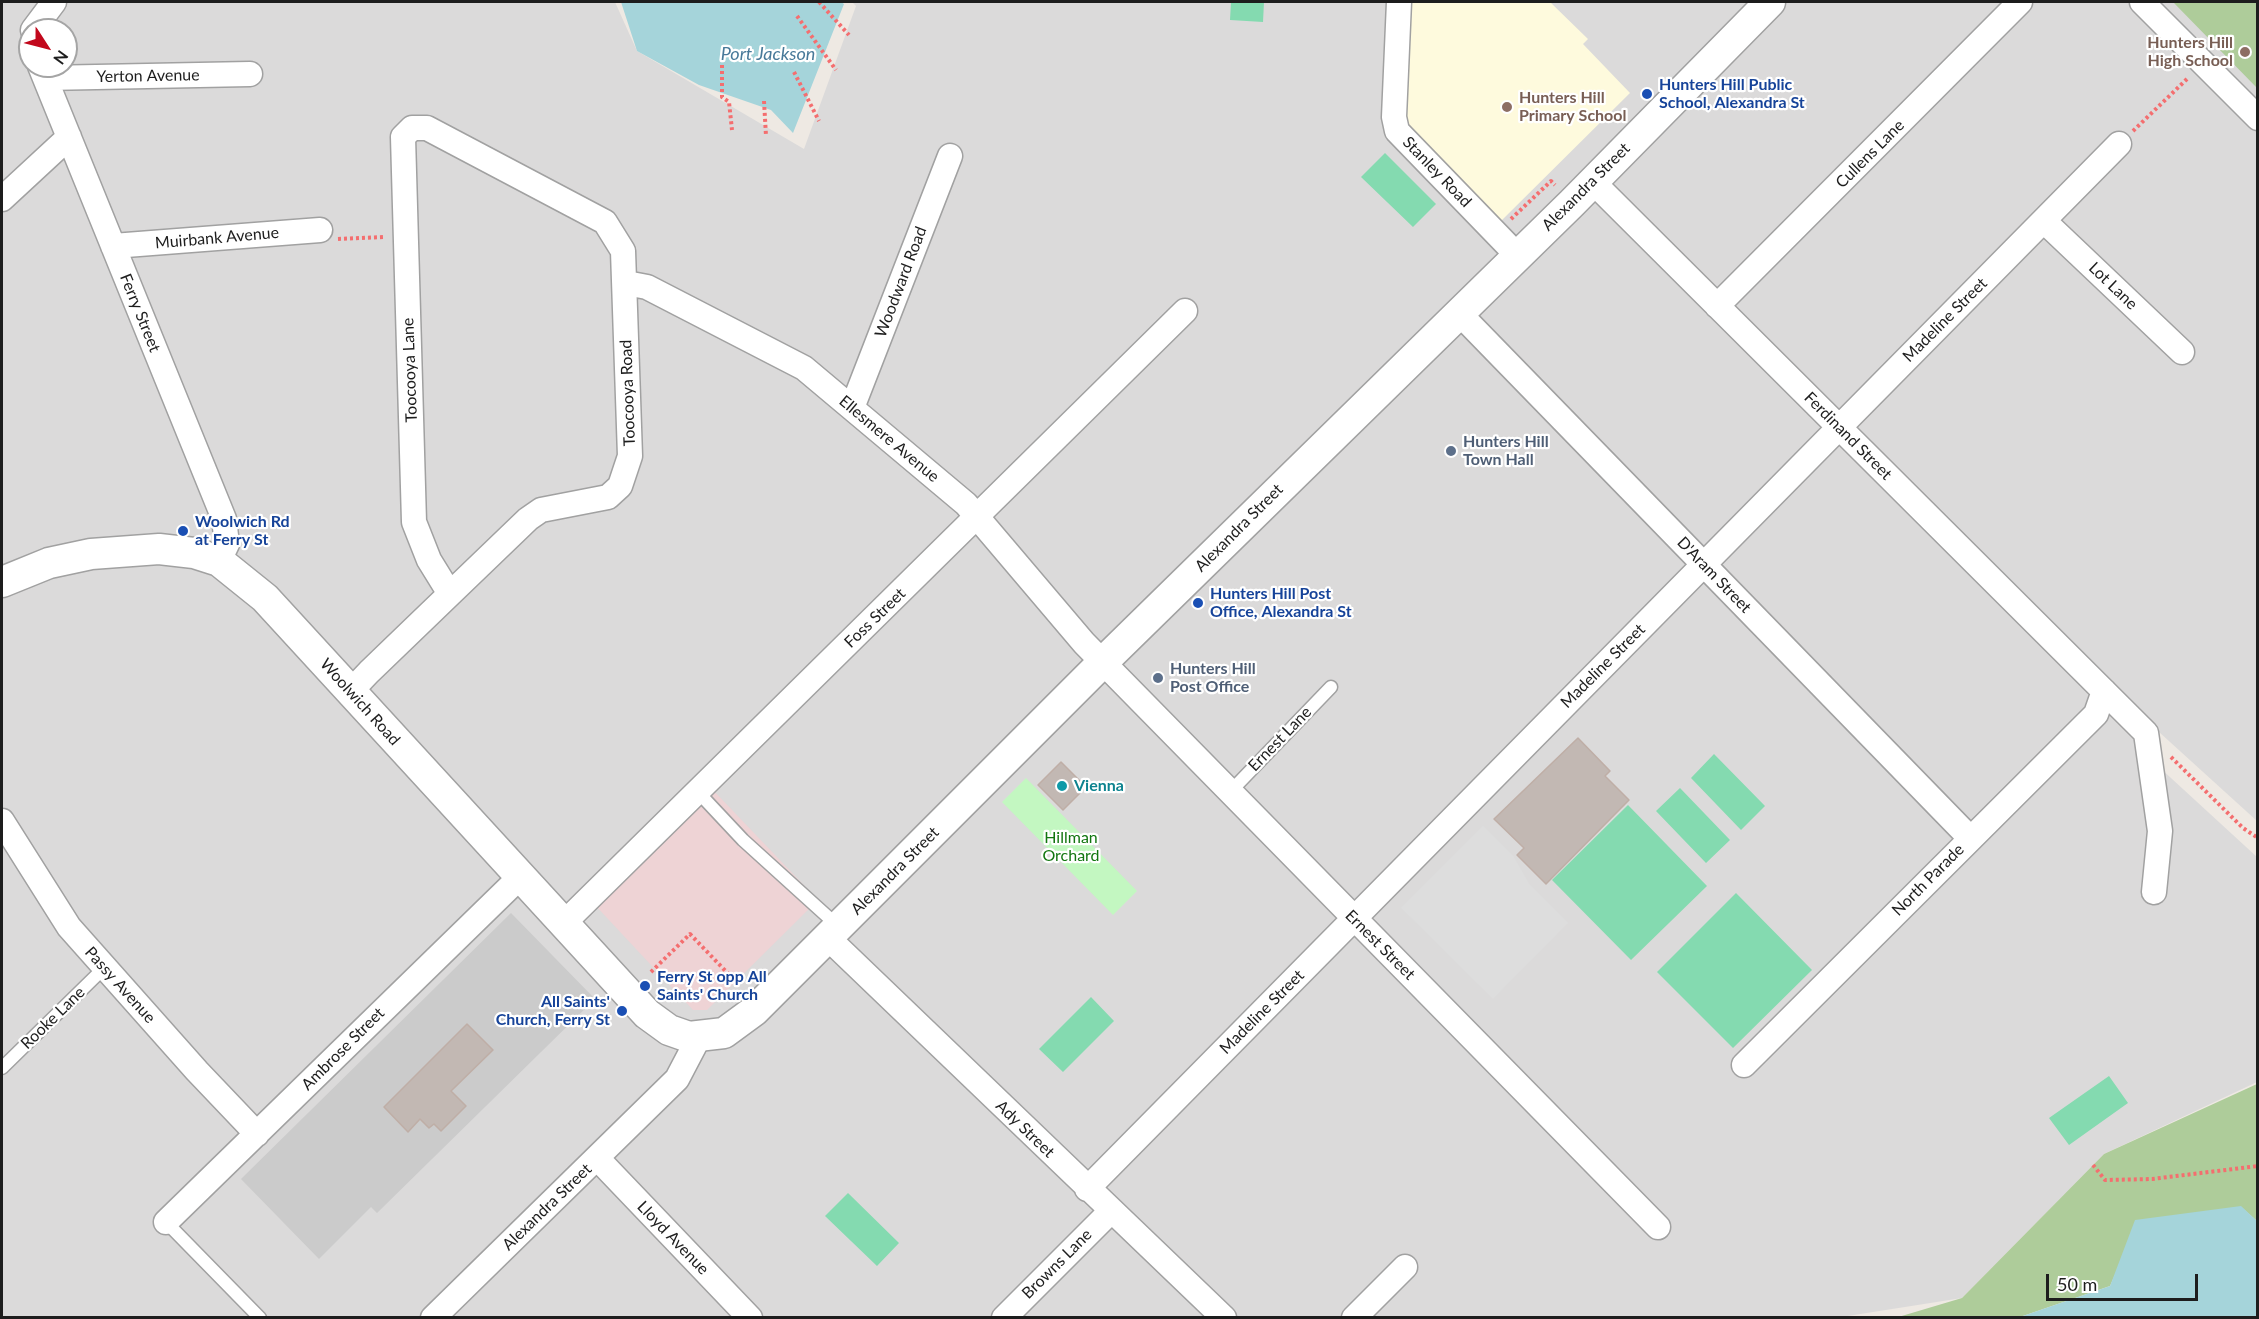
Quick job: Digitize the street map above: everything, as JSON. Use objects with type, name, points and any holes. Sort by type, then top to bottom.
[{"type":"street","points":[[42,18],[54,2]]},
{"type":"street","name":"Stanley Road","points":[[1399,2],[1394,117],[1396,131],[1517,255]]},
{"type":"street","name":"Alexandra Street","points":[[646,1014],[669,1030],[699,1037],[724,1033],[745,1019],[834,933],[1103,662],[1593,182],[1770,2]]},
{"type":"street","name":"Cullens Lane","points":[[1718,306],[2020,2]]},
{"type":"street","points":[[2142,2],[2258,118]]},
{"type":"street","name":"Yerton Avenue","points":[[78,72],[250,74]]},
{"type":"street","name":"Ferry Street","points":[[45,78],[224,519],[227,544],[219,561]]},
{"type":"street","name":"Toocooya Road","points":[[351,691],[528,519],[541,510],[608,497],[620,486],[630,456],[626,283],[623,251],[605,222],[427,128],[412,128],[403,137]]},
{"type":"street","points":[[2,199],[69,137]]},
{"type":"street","name":"Toocooya Lane","points":[[403,137],[414,522],[429,560],[450,594]]},
{"type":"street","name":"Madeline Street","points":[[1087,1189],[2119,144]]},
{"type":"street","name":"Woodward Road","points":[[852,408],[950,156]]},
{"type":"street","name":"Ferdinand Street","points":[[1593,182],[2146,733],[2160,831],[2154,892]]},
{"type":"street","name":"Lot Lane","points":[[2044,220],[2182,352]]},
{"type":"street","name":"Muirbank Avenue","points":[[114,246],[320,230]]},
{"type":"street","name":"Ellesmere Avenue","points":[[626,283],[647,287],[804,368],[966,504],[1103,662]]},
{"type":"street","name":"Foss Street","points":[[563,924],[978,518],[1185,311]]},
{"type":"street","name":"D'Aram Street","points":[[1458,312],[1970,837]]},
{"type":"street","name":"Woolwich Road","points":[[2,582],[49,563],[92,554],[159,549],[195,553],[219,561],[251,584],[646,1014]]},
{"type":"street","name":"Ernest Street","points":[[1103,662],[1658,1227]]},
{"type":"street","name":"North Parade","points":[[1744,1065],[1970,837],[2096,714],[2104,691]]},
{"type":"street","name":"Passy Avenue","points":[[2,821],[69,927],[257,1134]]},
{"type":"street","name":"Ambrose Street","points":[[166,1222],[520,877]]},
{"type":"street","name":"Ady Street","points":[[834,933],[1087,1189],[1224,1317]]},
{"type":"street","name":"Alexandra Street","points":[[433,1317],[677,1079],[699,1037]]},
{"type":"street","name":"Lloyd Avenue","points":[[597,1158],[750,1317]]},
{"type":"street","name":"Browns Lane","points":[[1004,1317],[1111,1211]]},
{"type":"street","points":[[1354,1317],[1405,1267]]},
{"type":"lane","name":"Ernest Lane","points":[[1230,792],[1331,687]]},
{"type":"lane","points":[[698,792],[834,933]]},
{"type":"lane","name":"Rooke Lane","points":[[2,1068],[104,968]]},
{"type":"lane","points":[[166,1222],[260,1317]]},
{"type":"path","points":[[819,2],[849,34]]},
{"type":"path","points":[[797,16],[836,70]]},
{"type":"path","points":[[2119,144],[2203,63]]},
{"type":"path","points":[[722,65],[722,97],[729,102],[732,130]]},
{"type":"path","points":[[794,72],[819,121]]},
{"type":"path","points":[[765,101],[766,136]]},
{"type":"path","points":[[1506,224],[1551,181],[1560,190]]},
{"type":"path","points":[[320,230],[321,240],[406,236]]},
{"type":"path","points":[[2167,753],[2243,828],[2258,838]]},
{"type":"path","points":[[651,972],[690,934],[739,985]]},
{"type":"path","points":[[2093,1165],[2105,1180],[2152,1179],[2258,1166]]},
{"type":"shaded area","points":[[2,2],[615,2],[637,51],[804,149],[856,6],[852,2],[2174,2],[2257,85],[2257,821],[2159,732],[2159,767],[2257,857],[2257,1082],[2104,1154],[1962,1298],[1835,1318],[2,1318]]},
{"type":"shaded area","name":"Hunters Hill Primary School","points":[[1406,2],[1550,2],[1588,39],[1583,44],[1630,93],[1500,222],[1397,122]]},
{"type":"shaded area","points":[[712,789],[818,900],[707,1010],[693,1010],[594,904]]},
{"type":"shaded area","points":[[1483,826],[1514,857],[1530,885],[1568,923],[1493,999],[1401,908]]},
{"type":"shaded area","points":[[511,913],[595,999],[377,1213],[371,1207],[319,1259],[241,1179]]},
{"type":"green space","points":[[1231,2],[1264,2],[1263,22],[1230,20]]},
{"type":"green space","name":"Hunters Hill High School","points":[[2257,2],[2257,88],[2174,3]]},
{"type":"green space","points":[[1385,153],[1436,204],[1413,227],[1361,177]]},
{"type":"green space","points":[[1714,754],[1765,806],[1741,830],[1691,778]]},
{"type":"green space","name":"Hillman Orchard","points":[[1026,778],[1137,891],[1113,915],[1002,802]]},
{"type":"green space","points":[[1680,788],[1730,840],[1706,863],[1656,811]]},
{"type":"green space","points":[[1628,805],[1707,886],[1631,960],[1552,880]]},
{"type":"green space","points":[[1736,893],[1812,970],[1733,1048],[1657,972]]},
{"type":"green space","points":[[1091,997],[1114,1021],[1063,1072],[1039,1049]]},
{"type":"green space","points":[[2109,1076],[2128,1103],[2069,1145],[2049,1118]]},
{"type":"green space","points":[[2257,1084],[2257,1221],[2241,1207],[2121,1261],[2110,1286],[2020,1317],[1895,1318],[1962,1298],[2104,1154]]},
{"type":"green space","points":[[848,1193],[899,1243],[877,1266],[825,1216]]},
{"type":"water","name":"Port Jackson","points":[[621,2],[841,2],[844,4],[793,133],[771,110],[699,85],[637,51]]},
{"type":"water","points":[[2241,1206],[2257,1221],[2257,1317],[2020,1317],[2110,1286],[2135,1220]]},
{"type":"building","points":[[1578,738],[1610,771],[1605,776],[1629,800],[1546,884],[1517,855],[1524,848],[1494,819]]},
{"type":"building","name":"Vienna","points":[[1061,762],[1086,787],[1063,810],[1038,785]]},
{"type":"building","points":[[467,1024],[493,1050],[451,1091],[466,1106],[441,1131],[434,1124],[429,1128],[420,1119],[408,1132],[384,1107]]},
{"type":"place","name":"Hunters Hill High School","points":[[2245,52]]},
{"type":"place","name":"Hunters Hill Public School, Alexandra St","points":[[1647,94]]},
{"type":"place","name":"Hunters Hill Primary School","points":[[1507,107]]},
{"type":"place","name":"Hunters Hill Town Hall","points":[[1451,451]]},
{"type":"place","name":"Woolwich Rd at Ferry St","points":[[183,531]]},
{"type":"place","name":"Hunters Hill Post Office, Alexandra St","points":[[1198,603]]},
{"type":"place","name":"Hunters Hill Post Office","points":[[1158,678]]},
{"type":"place","name":"Vienna","points":[[1062,786]]},
{"type":"place","name":"Ferry St opp All Saints' Church","points":[[645,986]]},
{"type":"place","name":"All Saints' Church, Ferry St","points":[[622,1011]]}]
